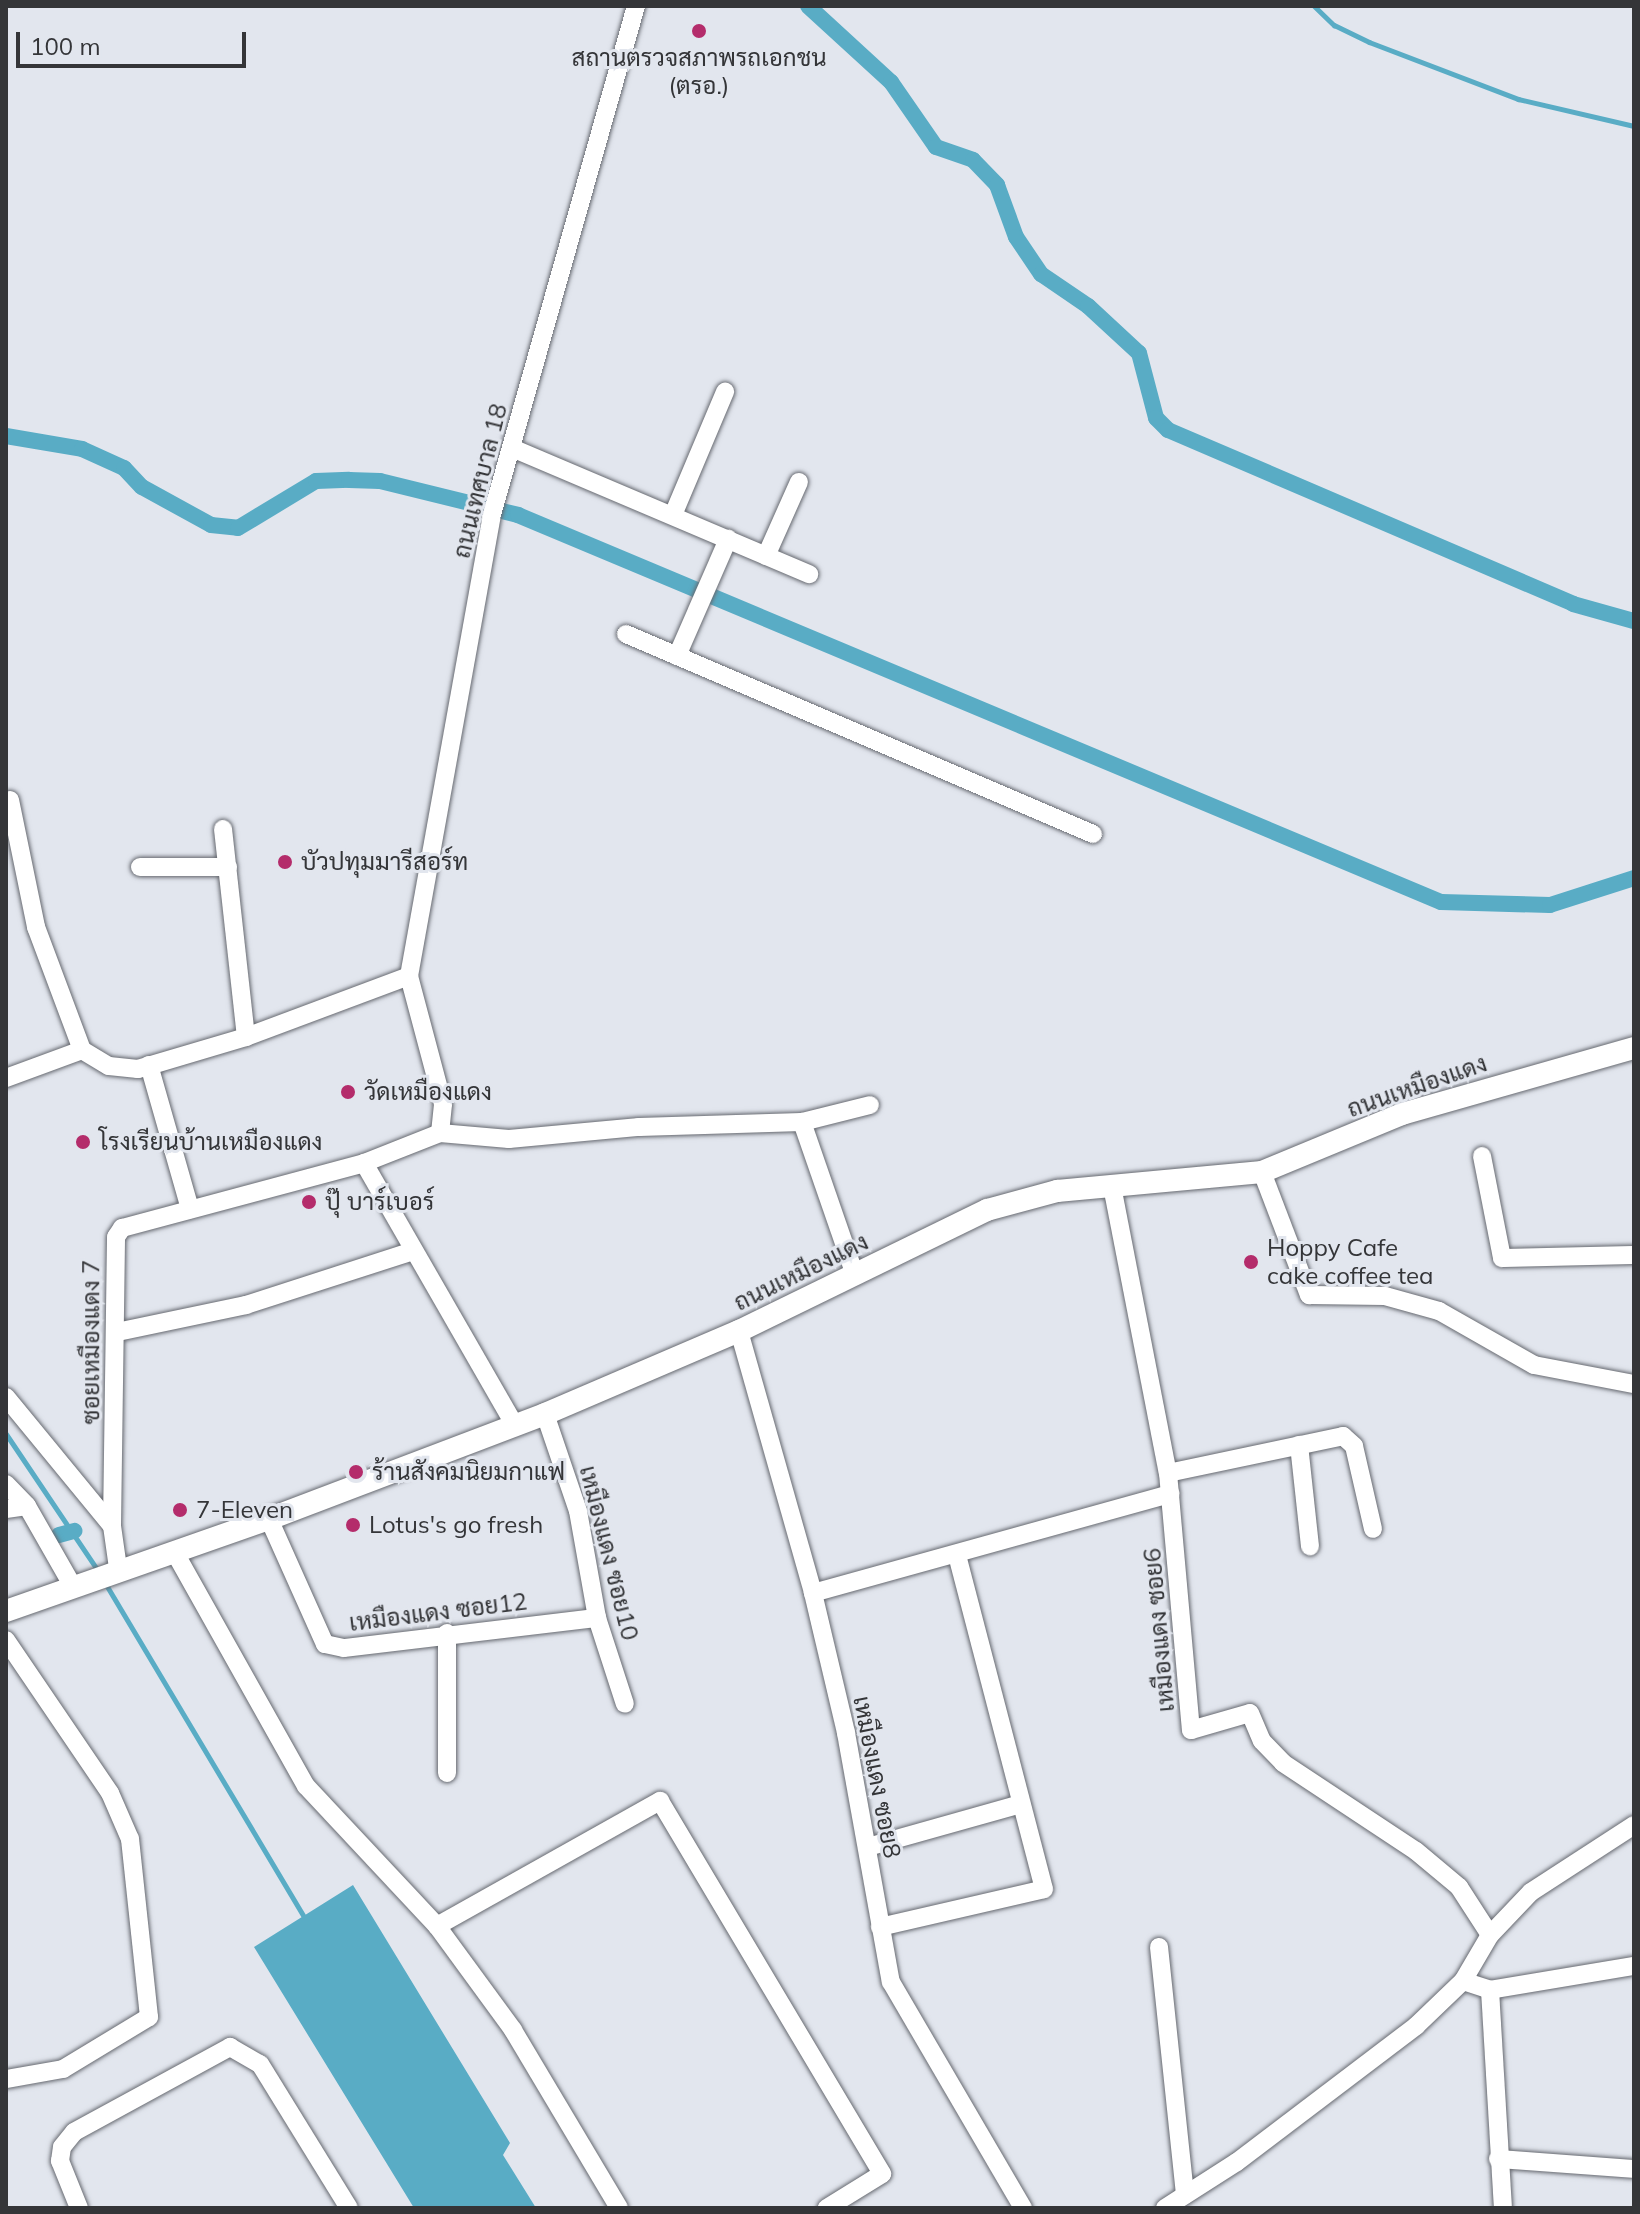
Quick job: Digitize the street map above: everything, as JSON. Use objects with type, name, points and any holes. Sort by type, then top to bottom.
[{"type":"street","name":"ถนนเทศบาล 18","points":[[409,976],[491,518],[636,6]]},
{"type":"street","points":[[673,515],[725,392]]},
{"type":"street","points":[[512,448],[809,574]]},
{"type":"street","points":[[766,556],[799,482]]},
{"type":"street","points":[[677,656],[728,539]]},
{"type":"street","points":[[626,634],[1093,834]]},
{"type":"street","points":[[10,800],[36,927],[82,1050],[121,1069],[149,1065],[246,1037],[409,976],[443,1104],[440,1133],[509,1139],[639,1127],[802,1122],[870,1105]]},
{"type":"street","points":[[223,829],[246,1037]]},
{"type":"street","points":[[140,867],[228,867]]},
{"type":"street","name":"ถนนเหมืองแดง","points":[[6,1611],[113,1570],[269,1519],[545,1414],[739,1331],[987,1210],[1057,1191],[1262,1172],[1402,1114],[1634,1048]]},
{"type":"street","points":[[6,1078],[82,1050]]},
{"type":"street","points":[[149,1065],[190,1209]]},
{"type":"street","points":[[802,1122],[855,1275]]},
{"type":"street","name":"ซอยเหมืองแดง 7","points":[[113,1570],[116,1237],[136,1221],[364,1163],[440,1133]]},
{"type":"street","points":[[1482,1156],[1502,1258],[1634,1255]]},
{"type":"street","points":[[364,1163],[515,1426]]},
{"type":"street","points":[[1262,1172],[1309,1295],[1385,1296],[1439,1311],[1534,1365],[1634,1384]]},
{"type":"street","name":"เหมืองแดง ซอย6","points":[[1112,1186],[1168,1473],[1191,1730],[1250,1713],[1262,1741],[1283,1763],[1416,1851],[1459,1887],[1490,1935]]},
{"type":"street","points":[[117,1332],[246,1305],[413,1251]]},
{"type":"street","name":"เหมืองแดง ซอย8","points":[[739,1331],[813,1593],[868,1847],[880,1927],[902,2008],[1023,2208]]},
{"type":"street","points":[[6,1397],[112,1526]]},
{"type":"street","name":"เหมืองแดง ซอย10","points":[[545,1414],[578,1511],[597,1618],[625,1704]]},
{"type":"street","points":[[1168,1473],[1299,1445],[1351,1438],[1373,1529]]},
{"type":"street","points":[[1299,1445],[1310,1546]]},
{"type":"street","points":[[6,1484],[27,1506],[79,1583]]},
{"type":"street","points":[[813,1593],[1171,1494]]},
{"type":"street","points":[[6,1509],[27,1506]]},
{"type":"street","name":"เหมืองแดง ซอย12","points":[[269,1519],[325,1644],[344,1648],[447,1633],[597,1618]]},
{"type":"street","points":[[174,1551],[306,1786],[437,1926],[513,2030],[619,2208]]},
{"type":"street","points":[[880,1927],[1044,1889],[957,1554]]},
{"type":"street","points":[[447,1633],[447,1773]]},
{"type":"street","points":[[6,1640],[110,1793],[130,1839],[149,2017],[63,2069],[6,2079]]},
{"type":"street","points":[[437,1926],[660,1801],[882,2174],[827,2208]]},
{"type":"street","points":[[868,1847],[1021,1804]]},
{"type":"street","points":[[1165,2208],[1416,2026],[1463,1981],[1490,1935],[1531,1892],[1634,1825]]},
{"type":"street","points":[[1159,1947],[1185,2195]]},
{"type":"street","points":[[1463,1981],[1490,1990],[1634,1966]]},
{"type":"street","points":[[1490,1990],[1503,2208]]},
{"type":"street","points":[[79,2208],[60,2161],[62,2147],[74,2132],[230,2047],[260,2064],[349,2208]]},
{"type":"street","points":[[1498,2159],[1634,2169]]},
{"type":"water","points":[[353,1885],[510,2143],[503,2155],[536,2208],[414,2208],[254,1947]]},
{"type":"waterway","points":[[808,6],[891,82],[936,147],[973,160],[997,185],[1016,237],[1041,274],[1088,306],[1139,353],[1156,418],[1168,430],[1573,604],[1634,621]]},
{"type":"waterway","points":[[1314,6],[1334,25],[1369,42],[1518,99],[1634,126]]},
{"type":"waterway","points":[[6,436],[82,449],[124,468],[142,487],[211,525],[238,528],[316,481],[380,481],[518,515],[1441,902],[1550,905],[1634,878]]},
{"type":"waterway","points":[[6,1434],[98,1571]]},
{"type":"waterway","points":[[59,1535],[74,1531]]},
{"type":"waterway","points":[[105,1583],[303,1915]]},
{"type":"place","name":"สถานตรวจสภาพรถเอกชน (ตรอ.)","points":[[699,31]]},
{"type":"place","name":"บัวปทุมมารีสอร์ท","points":[[285,862]]},
{"type":"place","name":"วัดเหมืองแดง","points":[[348,1092]]},
{"type":"place","name":"โรงเรียนบ้านเหมืองแดง","points":[[83,1142]]},
{"type":"place","name":"ปุ๊ บาร์เบอร์","points":[[309,1202]]},
{"type":"place","name":"Hoppy Cafe cake coffee tea","points":[[1251,1262]]},
{"type":"place","name":"ร้านสังคมนิยมกาแฟ","points":[[356,1472]]},
{"type":"place","name":"7-Eleven","points":[[180,1510]]},
{"type":"place","name":"Lotus's go fresh","points":[[353,1525]]}]
